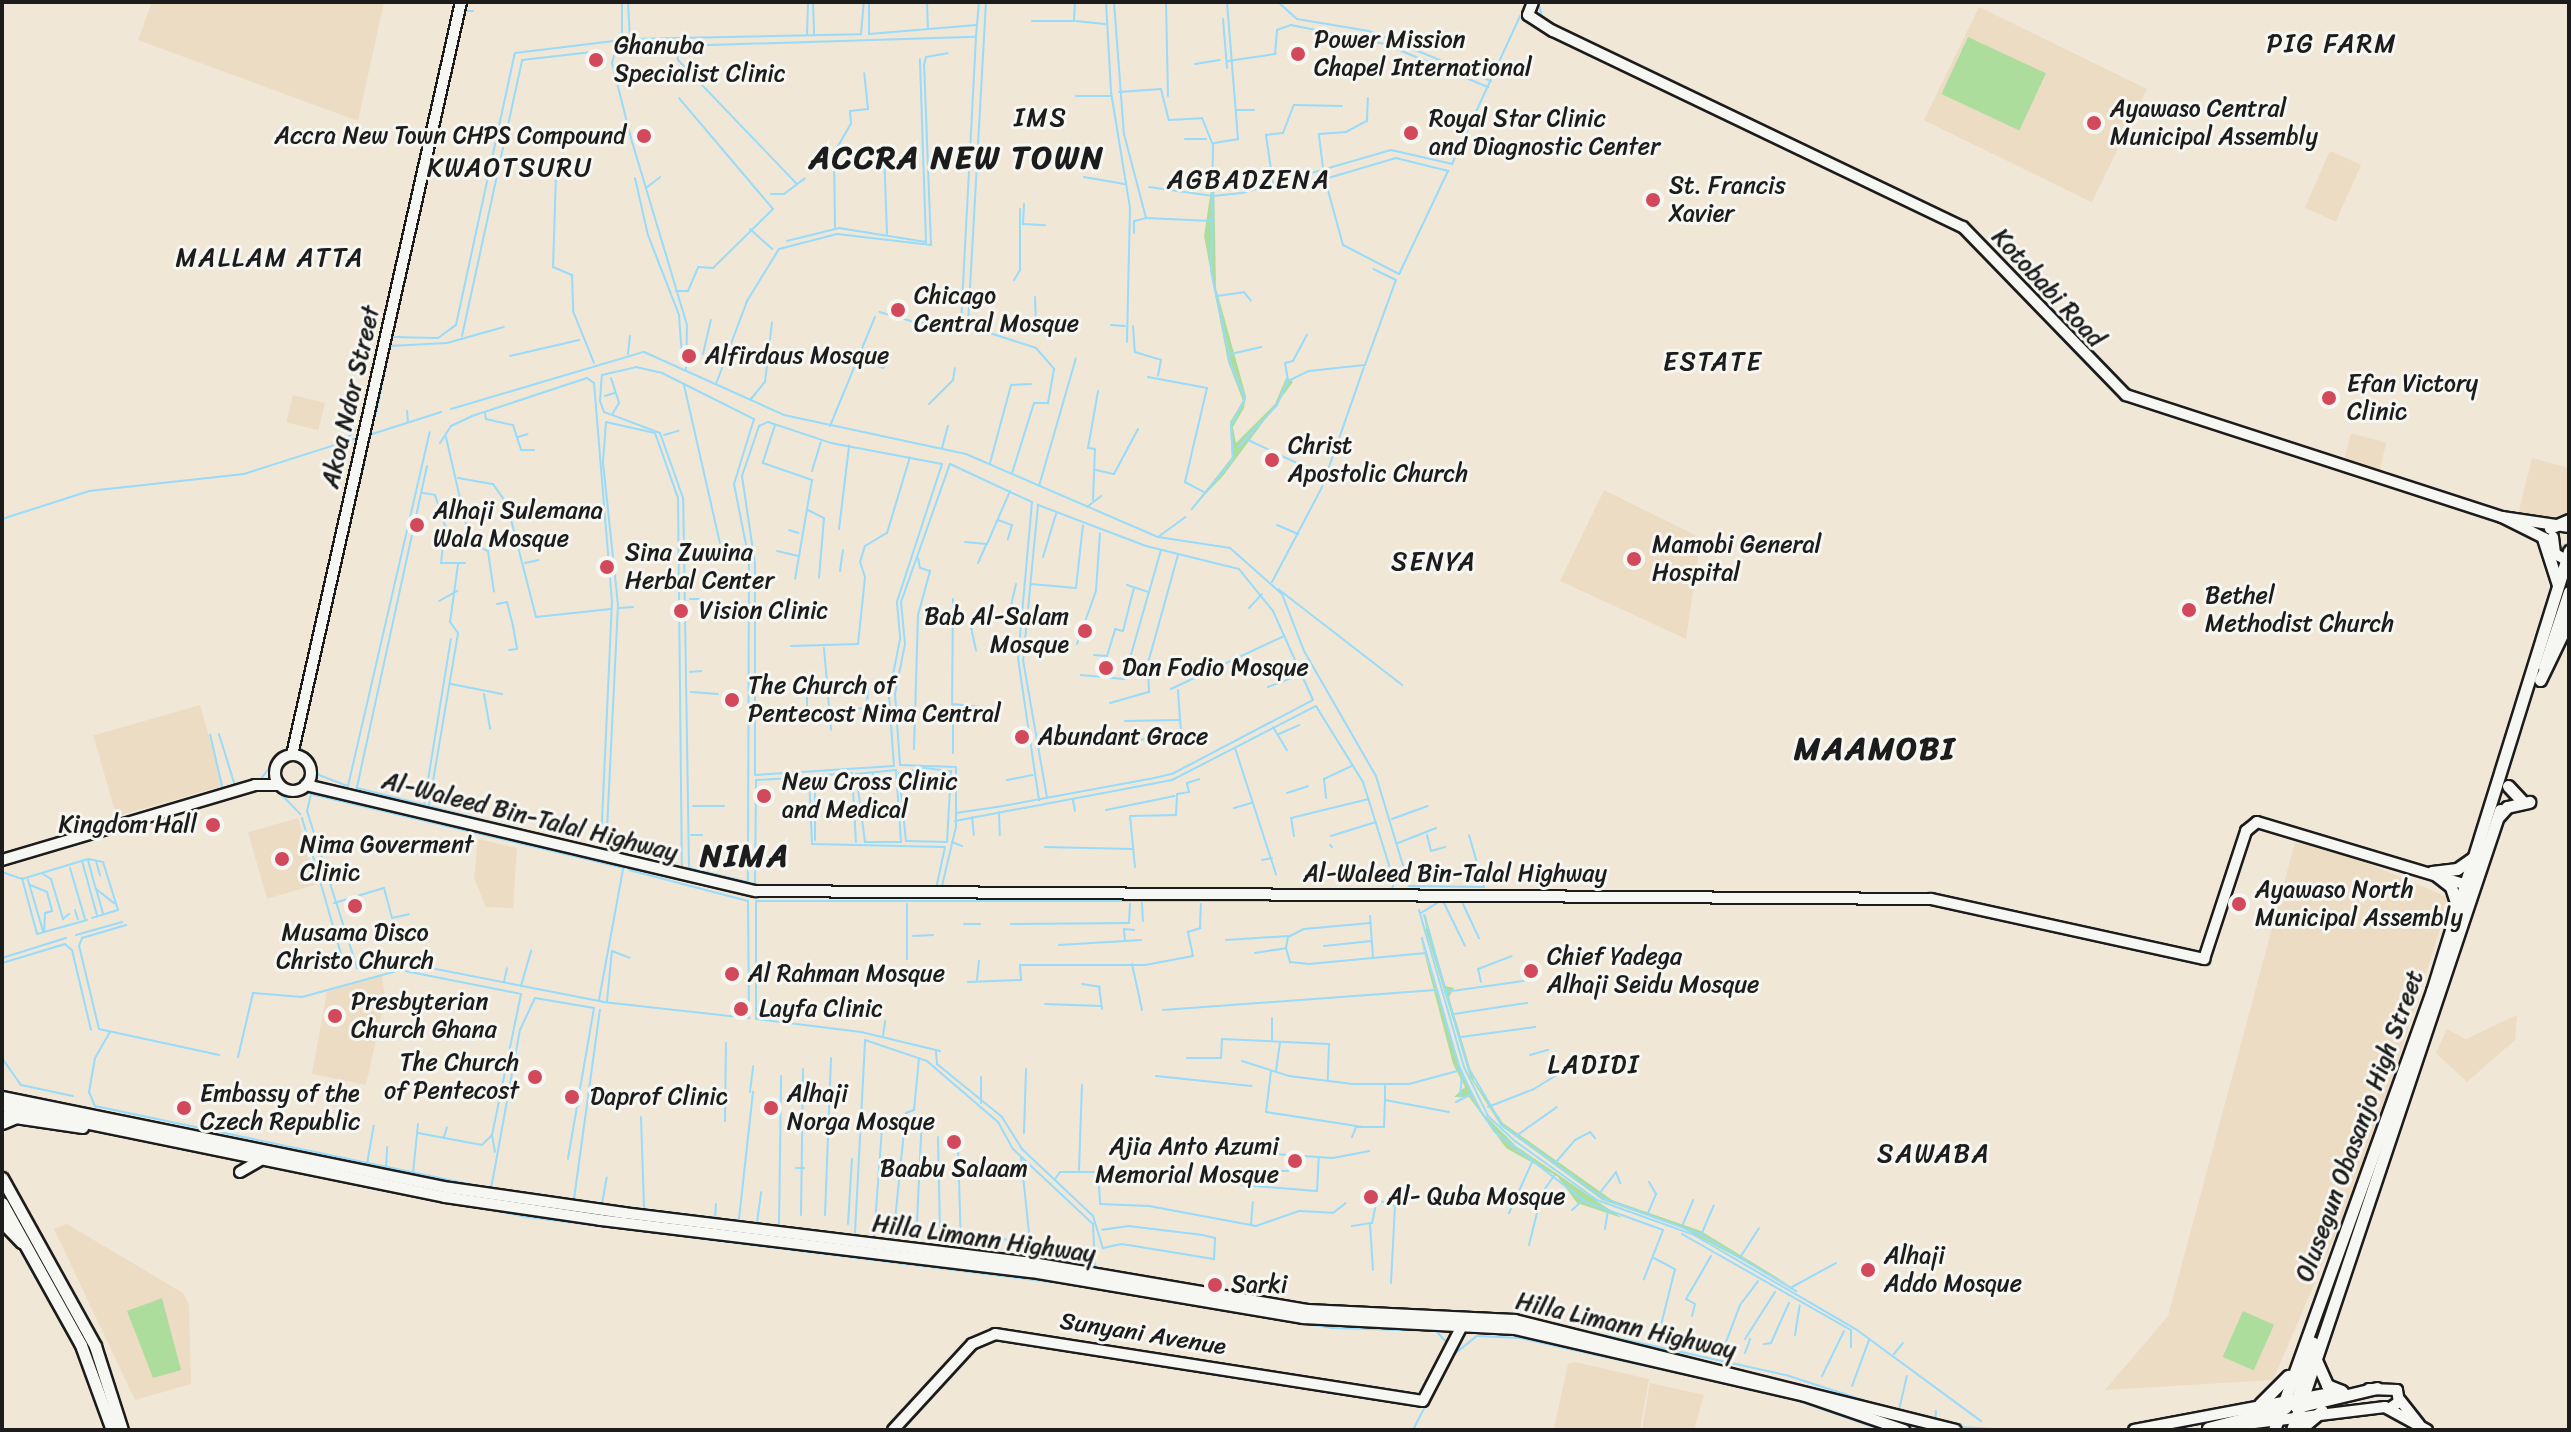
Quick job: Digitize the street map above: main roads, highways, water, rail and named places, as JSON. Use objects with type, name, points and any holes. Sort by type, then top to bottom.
[{"type":"main road","points":[[2557,531],[2564,589]]},
{"type":"main road","name":"Olusegun Obasanjo High Street","points":[[2292,1430],[2290,1409],[2296,1366],[2320,1307],[2459,912],[2497,820],[2540,680],[2564,589],[2568,557]]},
{"type":"main road","name":"Olusegun Obasanjo High Street","points":[[2274,1430],[2290,1409],[2316,1360],[2471,886],[2475,857],[2564,589]]},
{"type":"main road","points":[[2540,680],[2569,620]]},
{"type":"main road","points":[[2497,820],[2507,807],[2526,802],[2508,786]]},
{"type":"main road","points":[[2459,912],[2451,887],[2432,872],[2457,869],[2475,857]]},
{"type":"main road","points":[[2,1123],[6,1107]]},
{"type":"main road","points":[[2,1168],[30,1215],[33,1245]]},
{"type":"main road","points":[[2,1178],[94,1371],[112,1430]]},
{"type":"main road","points":[[2,1203],[33,1245],[95,1346],[122,1430]]},
{"type":"main road","points":[[2,1222],[33,1245]]},
{"type":"main road","points":[[2290,1409],[2320,1307]]},
{"type":"main road","points":[[2316,1360],[2322,1379],[2342,1391]]},
{"type":"main road","points":[[2260,1404],[2296,1366]]},
{"type":"main road","points":[[2202,1429],[2380,1388]]},
{"type":"main road","points":[[2299,1430],[2322,1411]]},
{"type":"waterway","points":[[622,2],[622,39]]},
{"type":"waterway","points":[[628,2],[630,38]]},
{"type":"waterway","points":[[807,34],[808,2]]},
{"type":"waterway","points":[[813,2],[814,34]]},
{"type":"waterway","points":[[420,208],[392,337],[438,338],[456,325],[515,53],[630,39],[861,34],[864,2]]},
{"type":"waterway","points":[[869,2],[869,34],[977,25]]},
{"type":"waterway","points":[[927,2],[928,29]]},
{"type":"waterway","points":[[976,36],[979,2]]},
{"type":"waterway","points":[[986,2],[968,326],[1036,348],[1054,369],[1048,403],[1034,403],[1012,473]]},
{"type":"waterway","points":[[1032,21],[1074,21],[1075,2]]},
{"type":"waterway","points":[[1106,2],[1111,92],[1130,208],[1127,342]]},
{"type":"waterway","points":[[1114,2],[1124,134],[1146,218]]},
{"type":"waterway","points":[[1166,2],[1168,96]]},
{"type":"waterway","points":[[1214,143],[1238,139],[1227,2]]},
{"type":"waterway","points":[[1278,2],[1297,19],[1369,31],[1491,81]]},
{"type":"waterway","points":[[1538,2],[1543,19]]},
{"type":"waterway","points":[[463,11],[473,11]]},
{"type":"waterway","points":[[1149,187],[1213,196],[1242,193],[1391,150],[1452,164],[1520,16]]},
{"type":"waterway","points":[[1223,19],[1227,68]]},
{"type":"waterway","points":[[1076,21],[1105,24]]},
{"type":"waterway","points":[[1228,61],[1275,54],[1277,30],[1291,25],[1385,44],[1488,87]]},
{"type":"waterway","points":[[686,369],[687,325],[632,142],[612,63],[616,48],[976,37],[961,323],[918,323],[880,312]]},
{"type":"waterway","points":[[676,47],[678,60],[797,184]]},
{"type":"waterway","points":[[462,336],[522,60],[600,51]]},
{"type":"waterway","points":[[716,384],[747,301],[779,249],[837,234],[931,245],[924,65],[926,57],[948,53]]},
{"type":"waterway","points":[[787,241],[839,228],[926,242],[920,59]]},
{"type":"waterway","points":[[1195,64],[1220,60]]},
{"type":"waterway","points":[[835,227],[834,153],[851,123],[850,111],[868,109],[864,73]]},
{"type":"waterway","points":[[1119,92],[1161,89],[1169,120],[1202,118],[1213,145],[1211,271],[1231,366],[1245,398],[1231,425],[1233,459],[1192,509]]},
{"type":"waterway","points":[[433,147],[445,95]]},
{"type":"waterway","points":[[1076,96],[1111,96]]},
{"type":"waterway","points":[[676,291],[688,291],[698,267],[713,268],[773,209],[679,98]]},
{"type":"waterway","points":[[1323,168],[1319,134],[1346,132],[1367,121],[1368,98]]},
{"type":"waterway","points":[[1273,183],[1266,135],[1283,133],[1294,105],[1342,106]]},
{"type":"waterway","points":[[1236,110],[1254,110]]},
{"type":"waterway","points":[[1185,139],[1206,139]]},
{"type":"waterway","points":[[818,152],[833,162]]},
{"type":"waterway","points":[[884,152],[887,235]]},
{"type":"waterway","points":[[1396,158],[1448,171],[1399,274],[1343,245],[1325,179],[1396,158]]},
{"type":"waterway","points":[[424,190],[430,165]]},
{"type":"waterway","points":[[556,173],[553,267],[572,275],[573,311],[594,363]]},
{"type":"waterway","points":[[646,188],[660,177]]},
{"type":"waterway","points":[[1084,177],[1124,184]]},
{"type":"waterway","points":[[635,178],[648,235],[679,315],[682,357]]},
{"type":"waterway","points":[[771,194],[784,194],[805,178]]},
{"type":"waterway","points":[[1024,204],[1023,224],[1045,225]]},
{"type":"waterway","points":[[1014,280],[1020,270],[1020,209]]},
{"type":"waterway","points":[[1134,233],[1134,221],[1146,218],[1211,221]]},
{"type":"waterway","points":[[750,229],[772,249]]},
{"type":"waterway","points":[[1286,382],[1309,371],[1365,365],[1396,280],[1373,269]]},
{"type":"waterway","points":[[1217,296],[1244,292],[1251,301]]},
{"type":"waterway","points":[[1035,297],[1036,327]]},
{"type":"waterway","points":[[830,426],[875,317]]},
{"type":"waterway","points":[[703,354],[711,320]]},
{"type":"waterway","points":[[751,399],[765,382],[772,322]]},
{"type":"waterway","points":[[1111,325],[1125,326]]},
{"type":"waterway","points":[[1133,326],[1135,352],[1161,360],[1158,376]]},
{"type":"waterway","points":[[376,414],[390,346],[447,343],[504,327]]},
{"type":"waterway","points":[[1238,447],[1277,405],[1288,380],[1285,363],[1293,361],[1307,335]]},
{"type":"waterway","points":[[628,354],[630,336]]},
{"type":"waterway","points":[[510,356],[579,340]]},
{"type":"waterway","points":[[1231,354],[1261,347]]},
{"type":"waterway","points":[[451,409],[644,352],[784,415],[966,454],[1158,537],[1230,548],[1282,594],[1304,651],[1376,776],[1408,882]]},
{"type":"waterway","points":[[862,358],[883,368],[891,356]]},
{"type":"waterway","points":[[1039,486],[1076,358]]},
{"type":"waterway","points":[[636,367],[662,373],[754,419],[734,484],[749,560],[748,882],[689,868],[683,498],[660,433],[604,412],[600,401],[602,375],[636,367]]},
{"type":"waterway","points":[[1272,582],[1322,487],[1364,367]]},
{"type":"waterway","points":[[929,404],[953,380],[955,368]]},
{"type":"waterway","points":[[1148,377],[1207,388],[1185,482],[1204,492]]},
{"type":"waterway","points":[[440,443],[451,426],[472,416],[587,378],[594,383],[612,601],[601,843]]},
{"type":"waterway","points":[[611,378],[619,403],[613,413]]},
{"type":"waterway","points":[[990,463],[1011,385],[1031,384]]},
{"type":"waterway","points":[[684,385],[720,543]]},
{"type":"waterway","points":[[1093,500],[1095,449],[1088,448],[1098,391]]},
{"type":"waterway","points":[[605,396],[615,393]]},
{"type":"waterway","points":[[407,411],[408,422]]},
{"type":"waterway","points":[[366,436],[441,412]]},
{"type":"waterway","points":[[485,413],[486,419],[513,425],[521,450],[534,450]]},
{"type":"waterway","points":[[606,422],[655,433],[678,498],[682,871],[606,850],[618,605],[603,462],[606,422]]},
{"type":"waterway","points":[[768,422],[831,443],[942,464],[897,602],[900,639],[889,695],[894,766],[755,775],[755,564],[742,476],[759,426],[768,422]]},
{"type":"waterway","points":[[775,425],[763,463],[812,480],[795,579]]},
{"type":"waterway","points":[[942,448],[948,426]]},
{"type":"waterway","points":[[1096,470],[1114,474],[1138,429]]},
{"type":"waterway","points":[[345,441],[355,430]]},
{"type":"waterway","points":[[664,435],[678,431]]},
{"type":"waterway","points":[[299,745],[319,775],[348,786],[430,432]]},
{"type":"waterway","points":[[518,437],[528,434]]},
{"type":"waterway","points":[[2,519],[89,491],[244,474],[360,437]]},
{"type":"waterway","points":[[446,437],[470,542],[488,551],[494,592]]},
{"type":"waterway","points":[[1246,439],[1297,463]]},
{"type":"waterway","points":[[812,471],[821,442]]},
{"type":"waterway","points":[[839,529],[849,446]]},
{"type":"waterway","points":[[791,646],[858,644],[865,577],[860,562],[865,546],[887,533],[910,457]]},
{"type":"waterway","points":[[347,532],[365,461]]},
{"type":"waterway","points":[[942,886],[956,827],[956,767],[900,765],[895,694],[905,644],[901,602],[950,464],[1032,502],[1018,658],[1039,800]]},
{"type":"waterway","points":[[427,466],[357,788],[600,849]]},
{"type":"waterway","points":[[458,478],[493,484],[507,504],[536,617],[611,609]]},
{"type":"waterway","points":[[965,542],[987,544],[1010,491]]},
{"type":"waterway","points":[[423,493],[435,495],[445,526],[441,563],[465,563]]},
{"type":"waterway","points":[[1087,507],[1101,496]]},
{"type":"waterway","points":[[956,813],[997,807],[1150,779],[1172,774],[1313,700],[1273,611],[1239,569],[1146,546],[1038,505],[1023,660],[1047,798]]},
{"type":"waterway","points":[[808,510],[824,518],[819,578]]},
{"type":"waterway","points":[[1043,557],[1056,514]]},
{"type":"waterway","points":[[1158,537],[1186,517]]},
{"type":"waterway","points":[[998,520],[1012,525],[1008,539]]},
{"type":"waterway","points":[[1031,584],[1076,588],[1083,525]]},
{"type":"waterway","points":[[1277,525],[1298,534]]},
{"type":"waterway","points":[[789,530],[799,533]]},
{"type":"waterway","points":[[1077,644],[1096,591],[1100,533]]},
{"type":"waterway","points":[[288,745],[335,540]]},
{"type":"waterway","points":[[978,563],[986,545]]},
{"type":"waterway","points":[[840,571],[843,550]]},
{"type":"waterway","points":[[1081,675],[1124,679],[1161,550]]},
{"type":"waterway","points":[[777,551],[798,556]]},
{"type":"waterway","points":[[1110,703],[1149,692],[1148,663],[1178,555]]},
{"type":"waterway","points":[[914,749],[918,615],[930,571],[920,568],[918,558]]},
{"type":"waterway","points":[[525,563],[539,560]]},
{"type":"waterway","points":[[429,805],[458,633],[450,622],[458,564]]},
{"type":"waterway","points":[[1007,623],[1016,584]]},
{"type":"waterway","points":[[1127,585],[1149,592]]},
{"type":"waterway","points":[[1094,655],[1107,656],[1115,629],[1123,631],[1134,588]]},
{"type":"waterway","points":[[1278,589],[1402,685]]},
{"type":"waterway","points":[[439,601],[457,591]]},
{"type":"waterway","points":[[1249,608],[1262,594]]},
{"type":"waterway","points":[[690,599],[700,599]]},
{"type":"waterway","points":[[953,599],[952,704],[979,707]]},
{"type":"waterway","points":[[497,604],[507,602],[517,649],[509,650]]},
{"type":"waterway","points":[[619,608],[633,607]]},
{"type":"waterway","points":[[971,627],[976,650]]},
{"type":"waterway","points":[[1171,689],[1282,637]]},
{"type":"waterway","points":[[424,805],[451,639]]},
{"type":"waterway","points":[[824,648],[831,730]]},
{"type":"waterway","points":[[690,672],[701,671]]},
{"type":"waterway","points":[[1268,687],[1300,675]]},
{"type":"waterway","points":[[451,684],[502,694]]},
{"type":"waterway","points":[[807,707],[807,690],[825,689]]},
{"type":"waterway","points":[[829,690],[868,689],[867,704]]},
{"type":"waterway","points":[[1104,746],[1181,733],[1178,690]]},
{"type":"waterway","points":[[691,692],[718,694]]},
{"type":"waterway","points":[[484,694],[490,728]]},
{"type":"waterway","points":[[953,706],[953,753]]},
{"type":"waterway","points":[[955,821],[1172,780],[1316,706],[1363,782],[1394,881],[1392,890],[1347,890]]},
{"type":"waterway","points":[[831,709],[889,708]]},
{"type":"waterway","points":[[1125,721],[1180,720]]},
{"type":"waterway","points":[[1279,734],[1299,725]]},
{"type":"waterway","points":[[1273,727],[1287,750]]},
{"type":"waterway","points":[[134,816],[223,790],[210,734]]},
{"type":"waterway","points":[[219,734],[235,786]]},
{"type":"waterway","points":[[1235,748],[1276,874]]},
{"type":"waterway","points":[[260,780],[271,766]]},
{"type":"waterway","points":[[1326,798],[1324,779],[1352,766]]},
{"type":"waterway","points":[[925,768],[951,771],[947,842],[906,841],[899,773],[925,768]]},
{"type":"waterway","points":[[896,770],[901,842],[865,842],[856,774],[896,770]]},
{"type":"waterway","points":[[815,840],[815,776],[852,773],[856,842]]},
{"type":"waterway","points":[[873,774],[874,793]]},
{"type":"waterway","points":[[1007,780],[1033,775]]},
{"type":"waterway","points":[[809,777],[812,844],[945,847],[936,889],[778,890],[755,884],[756,780],[809,777]]},
{"type":"waterway","points":[[1135,867],[1130,816],[1176,815],[1177,794],[1189,792],[1187,783],[1199,779]]},
{"type":"waterway","points":[[1287,793],[1308,786]]},
{"type":"waterway","points":[[276,789],[300,814]]},
{"type":"waterway","points":[[624,868],[311,794],[307,811],[357,968],[400,962],[603,1002],[749,1018],[748,901],[629,870]]},
{"type":"waterway","points":[[1106,810],[1175,796]]},
{"type":"waterway","points":[[110,834],[231,797]]},
{"type":"waterway","points":[[1294,836],[1291,818],[1369,799]]},
{"type":"waterway","points":[[1073,800],[1075,811]]},
{"type":"waterway","points":[[1234,808],[1252,803]]},
{"type":"waterway","points":[[693,806],[724,806]]},
{"type":"waterway","points":[[1392,819],[1428,806]]},
{"type":"waterway","points":[[999,812],[1000,835]]},
{"type":"waterway","points":[[972,817],[974,835]]},
{"type":"waterway","points":[[302,818],[343,961]]},
{"type":"waterway","points":[[106,824],[124,819]]},
{"type":"waterway","points":[[1331,836],[1376,822]]},
{"type":"waterway","points":[[1398,843],[1436,828]]},
{"type":"waterway","points":[[691,835],[702,835]]},
{"type":"waterway","points":[[1427,835],[1431,851],[1445,847]]},
{"type":"waterway","points":[[1409,886],[1484,887],[1469,835]]},
{"type":"waterway","points":[[2,866],[97,838]]},
{"type":"waterway","points":[[952,842],[962,846]]},
{"type":"waterway","points":[[1045,847],[1132,849]]},
{"type":"waterway","points":[[1262,860],[1272,858]]},
{"type":"waterway","points":[[2,872],[22,879],[88,859],[103,862],[118,910],[92,918]]},
{"type":"waterway","points":[[88,860],[96,889],[114,903]]},
{"type":"waterway","points":[[82,861],[97,915]]},
{"type":"waterway","points":[[96,861],[100,875]]},
{"type":"waterway","points":[[70,868],[85,919]]},
{"type":"waterway","points":[[599,1000],[623,869]]},
{"type":"waterway","points":[[43,874],[51,879],[63,919],[69,914]]},
{"type":"waterway","points":[[22,878],[37,934],[87,920]]},
{"type":"waterway","points":[[28,880],[43,931]]},
{"type":"waterway","points":[[30,885],[47,892],[52,911],[45,913],[44,931]]},
{"type":"waterway","points":[[334,903],[384,888],[392,918],[409,914]]},
{"type":"waterway","points":[[96,889],[103,913]]},
{"type":"waterway","points":[[940,1051],[861,1032],[756,1019],[756,901],[1326,901]]},
{"type":"waterway","points":[[1421,913],[1440,901],[1506,901]]},
{"type":"waterway","points":[[1443,901],[1465,946]]},
{"type":"waterway","points":[[1142,903],[1143,921]]},
{"type":"waterway","points":[[907,904],[907,959]]},
{"type":"waterway","points":[[1011,924],[1129,923],[1130,904]]},
{"type":"waterway","points":[[968,982],[1021,980],[1020,965],[1145,965],[1193,956],[1188,932],[1200,928],[1201,904]]},
{"type":"waterway","points":[[1463,904],[1479,939]]},
{"type":"waterway","points":[[75,910],[78,920]]},
{"type":"waterway","points":[[1419,910],[1464,1067],[1488,1116],[1515,1141],[1597,1200],[1694,1235],[1857,1330],[1981,1421]]},
{"type":"waterway","points":[[1424,915],[1468,1067],[1502,1125],[1602,1198],[1700,1234],[1796,1291]]},
{"type":"waterway","points":[[1370,916],[1373,958]]},
{"type":"waterway","points":[[76,935],[122,922]]},
{"type":"waterway","points":[[1255,953],[1286,948],[1288,937],[1304,929],[1371,923]]},
{"type":"waterway","points":[[964,924],[980,924]]},
{"type":"waterway","points":[[99,1029],[79,946],[82,938],[126,925]]},
{"type":"waterway","points":[[1059,945],[1125,941],[1124,929],[1134,930]]},
{"type":"waterway","points":[[913,936],[933,935]]},
{"type":"waterway","points":[[1226,940],[1289,936]]},
{"type":"waterway","points":[[2,958],[66,938]]},
{"type":"waterway","points":[[1422,938],[1459,1066],[1478,1107],[1495,1132],[1586,1202],[1663,1230],[1644,1279]]},
{"type":"waterway","points":[[1126,941],[1141,940]]},
{"type":"waterway","points":[[1324,946],[1372,941]]},
{"type":"waterway","points":[[2,963],[65,944],[72,950],[91,1030]]},
{"type":"waterway","points":[[1286,948],[1290,962],[1309,964],[1425,953]]},
{"type":"waterway","points":[[521,986],[531,950]]},
{"type":"waterway","points":[[607,1001],[612,951],[630,958]]},
{"type":"waterway","points":[[1481,982],[1478,969],[1512,956]]},
{"type":"waterway","points":[[977,980],[979,961]]},
{"type":"waterway","points":[[1132,964],[1142,1010]]},
{"type":"waterway","points":[[504,982],[507,968]]},
{"type":"waterway","points":[[238,1057],[253,993],[302,997],[400,970],[521,994],[492,1135],[495,1152]]},
{"type":"waterway","points":[[1445,992],[1523,981]]},
{"type":"waterway","points":[[1082,984],[1100,987]]},
{"type":"waterway","points":[[1099,987],[1102,1009]]},
{"type":"waterway","points":[[1163,1010],[1435,990]]},
{"type":"waterway","points":[[491,1189],[520,1030],[535,998],[594,1008],[568,1159]]},
{"type":"waterway","points":[[1454,1014],[1527,1003]]},
{"type":"waterway","points":[[1045,1004],[1101,1006]]},
{"type":"waterway","points":[[574,1199],[600,1010]]},
{"type":"waterway","points":[[1272,1018],[1272,1041]]},
{"type":"waterway","points":[[883,1036],[885,1021]]},
{"type":"waterway","points":[[1461,1037],[1535,1027]]},
{"type":"waterway","points":[[99,1029],[219,1055]]},
{"type":"waterway","points":[[110,1032],[95,1058],[89,1092],[95,1106],[486,1188]]},
{"type":"waterway","points":[[1187,1058],[1221,1058],[1222,1039],[1329,1044],[1328,1080]]},
{"type":"waterway","points":[[855,1233],[865,1040],[927,1061],[998,1122],[1013,1149],[1093,1224],[1095,1266]]},
{"type":"waterway","points":[[725,1121],[726,1043]]},
{"type":"waterway","points":[[1276,1071],[1280,1043]]},
{"type":"waterway","points":[[1530,1055],[1548,1050]]},
{"type":"waterway","points":[[936,1052],[937,1064],[1002,1117],[1022,1149],[1093,1216],[1103,1248],[1122,1244],[1214,1259],[1215,1238],[1129,1226],[1102,1230]]},
{"type":"waterway","points":[[2,1058],[21,1085],[73,1096]]},
{"type":"waterway","points":[[825,1215],[831,1058]]},
{"type":"waterway","points":[[893,1240],[906,1113],[914,1110],[919,1058]]},
{"type":"waterway","points":[[1242,1061],[1289,1076],[1353,1084],[1409,1084],[1461,1070]]},
{"type":"waterway","points":[[1488,1107],[1534,1089],[1576,1063]]},
{"type":"waterway","points":[[750,1092],[753,1066]]},
{"type":"waterway","points":[[801,1215],[803,1069]]},
{"type":"waterway","points":[[1024,1133],[1026,1069]]},
{"type":"waterway","points":[[1271,1071],[1266,1112],[1363,1127]]},
{"type":"waterway","points":[[2,1073],[2,1082]]},
{"type":"waterway","points":[[779,1225],[781,1076]]},
{"type":"waterway","points":[[1156,1076],[1251,1086]]},
{"type":"waterway","points":[[1460,1097],[1462,1076]]},
{"type":"waterway","points":[[981,1077],[981,1103]]},
{"type":"waterway","points":[[1079,1170],[1082,1085]]},
{"type":"waterway","points":[[1385,1086],[1385,1100],[1449,1112]]},
{"type":"waterway","points":[[739,1219],[753,1092]]},
{"type":"waterway","points":[[1456,1102],[1470,1095]]},
{"type":"waterway","points":[[1352,1137],[1356,1127],[1384,1127],[1385,1101]]},
{"type":"waterway","points":[[569,1104],[579,1106]]},
{"type":"waterway","points":[[1516,1136],[1557,1107]]},
{"type":"waterway","points":[[641,1117],[644,1207]]},
{"type":"waterway","points":[[916,1243],[922,1118]]},
{"type":"waterway","points":[[413,1173],[418,1124]]},
{"type":"waterway","points":[[367,1164],[374,1126]]},
{"type":"waterway","points":[[444,1137],[447,1127]]},
{"type":"waterway","points":[[874,1237],[882,1127]]},
{"type":"waterway","points":[[1556,1162],[1575,1140],[1590,1132],[1595,1138]]},
{"type":"waterway","points":[[418,1133],[482,1145],[491,1136]]},
{"type":"waterway","points":[[938,1137],[940,1234]]},
{"type":"waterway","points":[[958,1146],[961,1247]]},
{"type":"waterway","points":[[386,1169],[387,1147]]},
{"type":"waterway","points":[[1261,1153],[1333,1158],[1369,1151]]},
{"type":"waterway","points":[[1206,1179],[1221,1178],[1224,1170],[1288,1171],[1292,1156]]},
{"type":"waterway","points":[[960,1235],[1030,1242],[1021,1157]]},
{"type":"waterway","points":[[1241,1185],[1317,1191],[1319,1158]]},
{"type":"waterway","points":[[848,1224],[852,1159]]},
{"type":"waterway","points":[[1509,1213],[1533,1160]]},
{"type":"waterway","points":[[260,1165],[527,1217],[1091,1287]]},
{"type":"waterway","points":[[796,1168],[804,1168]]},
{"type":"waterway","points":[[1055,1179],[1060,1172],[1098,1172],[1100,1204],[1149,1206],[1256,1226],[1299,1211],[1333,1213],[1346,1203]]},
{"type":"waterway","points":[[1599,1194],[1616,1172],[1620,1183]]},
{"type":"waterway","points":[[1529,1245],[1542,1193],[1554,1176]]},
{"type":"waterway","points":[[602,1204],[607,1177]]},
{"type":"waterway","points":[[1648,1213],[1656,1194],[1649,1182]]},
{"type":"waterway","points":[[757,1222],[761,1192]]},
{"type":"waterway","points":[[543,1196],[557,1198]]},
{"type":"waterway","points":[[563,1199],[1060,1261],[1171,1281]]},
{"type":"waterway","points":[[1352,1226],[1372,1223],[1377,1200],[1395,1206],[1391,1283]]},
{"type":"waterway","points":[[1683,1224],[1693,1200]]},
{"type":"waterway","points":[[1572,1210],[1582,1201]]},
{"type":"waterway","points":[[1251,1224],[1253,1202]]},
{"type":"waterway","points":[[715,1218],[716,1204]]},
{"type":"waterway","points":[[1702,1233],[1714,1205]]},
{"type":"waterway","points":[[1605,1229],[1608,1211]]},
{"type":"waterway","points":[[1370,1224],[1373,1270]]},
{"type":"waterway","points":[[1741,1256],[1759,1228]]},
{"type":"waterway","points":[[1682,1234],[1851,1330],[1851,1347]]},
{"type":"waterway","points":[[1692,1316],[1695,1304],[1686,1299],[1711,1256]]},
{"type":"waterway","points":[[1654,1258],[1675,1269],[1659,1333]]},
{"type":"waterway","points":[[1792,1287],[1836,1263]]},
{"type":"waterway","points":[[1723,1350],[1740,1305],[1758,1281]]},
{"type":"waterway","points":[[1745,1339],[1775,1292]]},
{"type":"waterway","points":[[1129,1294],[1333,1328],[1436,1331],[1448,1344]]},
{"type":"waterway","points":[[1280,1300],[1325,1306]]},
{"type":"waterway","points":[[1764,1344],[1771,1343],[1789,1303]]},
{"type":"waterway","points":[[1795,1335],[1800,1305]]},
{"type":"waterway","points":[[1399,1309],[1504,1314]]},
{"type":"waterway","points":[[1526,1318],[1786,1375],[1881,1406]]},
{"type":"waterway","points":[[1822,1376],[1844,1331]]},
{"type":"waterway","points":[[1452,1356],[1477,1336],[1520,1338],[1790,1398],[1882,1430]]},
{"type":"waterway","points":[[1745,1353],[1750,1339]]},
{"type":"waterway","points":[[1852,1386],[1869,1340]]},
{"type":"waterway","points":[[1894,1354],[1903,1343]]},
{"type":"waterway","points":[[1899,1410],[1907,1376]]},
{"type":"waterway","points":[[1413,1430],[1426,1404]]},
{"type":"waterway","points":[[1935,1422],[1936,1411]]},
{"type":"waterway","points":[[1960,1427],[2012,1430]]},
{"type":"place","name":"Power Mission Chapel International","points":[[1298,54]]},
{"type":"place","name":"Ghanuba Specialist Clinic","points":[[596,60]]},
{"type":"place","name":"Ayawaso Central Municipal Assembly","points":[[2094,123]]},
{"type":"place","name":"Royal Star Clinic and Diagnostic Center","points":[[1411,133]]},
{"type":"place","name":"Accra New Town CHPS Compound","points":[[644,136]]},
{"type":"place","name":"St. Francis Xavier","points":[[1653,200]]},
{"type":"place","name":"Chicago Central Mosque","points":[[898,310]]},
{"type":"place","name":"Alfirdaus Mosque","points":[[689,356]]},
{"type":"place","name":"Efan Victory Clinic","points":[[2329,398]]},
{"type":"place","name":"Christ Apostolic Church","points":[[1272,460]]},
{"type":"place","name":"Alhaji Sulemana Wala Mosque","points":[[417,525]]},
{"type":"place","name":"Mamobi General Hospital","points":[[1634,559]]},
{"type":"place","name":"Sina Zuwina Herbal Center","points":[[607,567]]},
{"type":"place","name":"Bethel Methodist Church","points":[[2189,610]]},
{"type":"place","name":"Vision Clinic","points":[[681,611]]},
{"type":"place","name":"Bab Al-Salam Mosque","points":[[1085,631]]},
{"type":"place","name":"Dan Fodio Mosque","points":[[1106,668]]},
{"type":"place","name":"The Church of Pentecost Nima Central","points":[[732,700]]},
{"type":"place","name":"Abundant Grace","points":[[1022,737]]},
{"type":"place","name":"New Cross Clinic and Medical","points":[[764,796]]},
{"type":"place","name":"Kingdom Hall","points":[[213,825]]},
{"type":"place","name":"Nima Goverment Clinic","points":[[282,859]]},
{"type":"place","name":"Ayawaso North Municipal Assembly","points":[[2239,904]]},
{"type":"place","name":"Musama Disco Christo Church","points":[[355,906]]},
{"type":"place","name":"Chief Yadega Alhaji Seidu Mosque","points":[[1531,971]]},
{"type":"place","name":"Al Rahman Mosque","points":[[732,974]]},
{"type":"place","name":"Layfa Clinic","points":[[741,1009]]},
{"type":"place","name":"Presbyterian Church Ghana","points":[[335,1016]]},
{"type":"place","name":"The Church of Pentecost","points":[[535,1077]]},
{"type":"place","name":"Daprof Clinic","points":[[572,1097]]},
{"type":"place","name":"Embassy of the Czech Republic","points":[[184,1108]]},
{"type":"place","name":"Alhaji Norga Mosque","points":[[771,1108]]},
{"type":"place","name":"Baabu Salaam","points":[[954,1142]]},
{"type":"place","name":"Ajia Anto Azumi Memorial Mosque","points":[[1295,1161]]},
{"type":"place","name":"Al- Quba Mosque","points":[[1371,1197]]},
{"type":"place","name":"Alhaji Addo Mosque","points":[[1868,1270]]},
{"type":"place","name":"Sarki","points":[[1215,1285]]},
{"type":"district","name":"PIG FARM","points":[[2332,44]]},
{"type":"district","name":"IMS","points":[[1041,118]]},
{"type":"district","name":"ACCRA NEW TOWN","points":[[957,158]]},
{"type":"district","name":"KWAOTSURU","points":[[510,168]]},
{"type":"district","name":"AGBADZENA","points":[[1249,180]]},
{"type":"district","name":"MALLAM ATTA","points":[[270,258]]},
{"type":"district","name":"ESTATE","points":[[1713,362]]},
{"type":"district","name":"SENYA","points":[[1434,562]]},
{"type":"district","name":"MAAMOBI","points":[[1875,749]]},
{"type":"district","name":"NIMA","points":[[745,856]]},
{"type":"district","name":"LADIDI","points":[[1594,1065]]},
{"type":"district","name":"SAWABA","points":[[1934,1154]]}]
